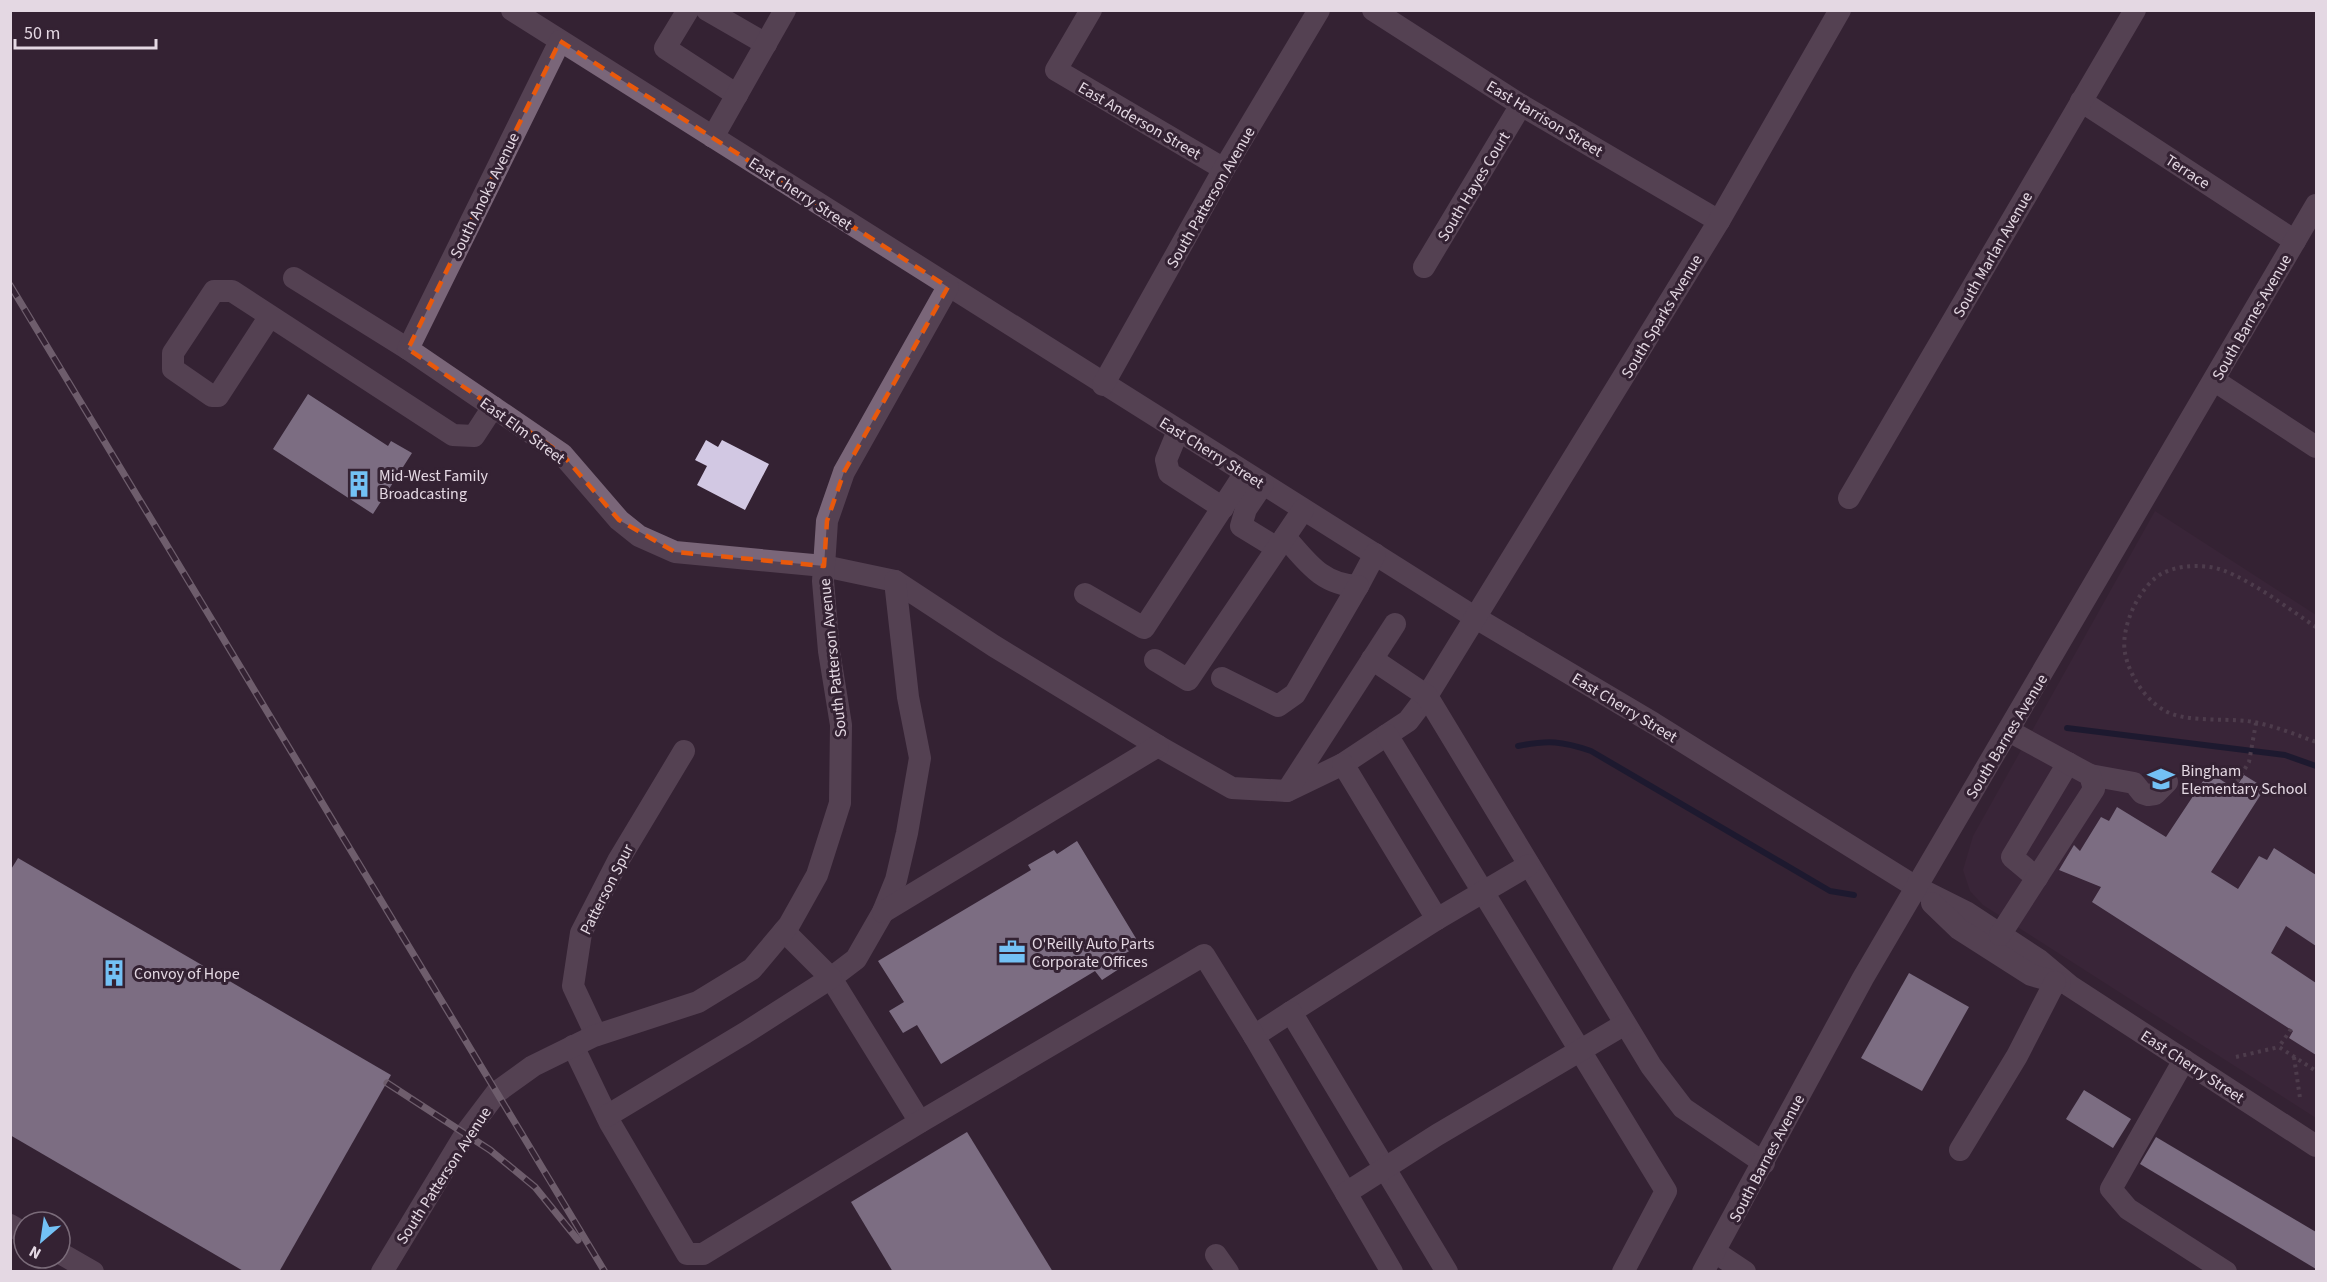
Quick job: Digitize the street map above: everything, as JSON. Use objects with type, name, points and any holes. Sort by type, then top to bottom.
[{"type":"street","name":"East Cherry Street","points":[[512,10],[1103,385],[1476,618],[1653,723],[1916,887],[1966,912],[2039,960],[2063,984],[2316,1146]]},
{"type":"street","points":[[688,10],[665,48],[737,94]]},
{"type":"street","points":[[707,10],[766,44]]},
{"type":"street","points":[[713,137],[785,10]]},
{"type":"street","name":"East Anderson Street","points":[[1091,10],[1056,70],[1224,169]]},
{"type":"street","name":"South Patterson Avenue","points":[[1103,385],[1224,169],[1319,10]]},
{"type":"street","name":"East Harrison Street","points":[[1373,10],[1521,105],[1719,221]]},
{"type":"street","name":"South Sparks Avenue","points":[[1287,791],[1343,764],[1408,721],[1427,696],[1719,221],[1840,10]]},
{"type":"street","name":"South Marlan Avenue","points":[[1849,498],[2134,10]]},
{"type":"street","name":"South Anoka Avenue","points":[[408,349],[560,41]]},
{"type":"street","name":"Terrace","points":[[2081,101],[2295,241]]},
{"type":"street","name":"South Hayes Court","points":[[1424,267],[1521,105]]},
{"type":"street","name":"South Barnes Avenue","points":[[1709,1262],[1825,1048],[1916,887],[2316,205]]},
{"type":"street","name":"East Elm Street","points":[[294,278],[408,349],[562,454],[619,520],[639,536],[675,552],[824,566],[895,581]]},
{"type":"street","name":"South Patterson Avenue","points":[[391,1269],[466,1133],[497,1092],[533,1066],[573,1046],[596,1035],[698,1002],[752,969],[784,931],[817,875],[840,803],[842,724],[829,651],[823,582],[827,521],[844,472],[948,286]]},
{"type":"street","points":[[270,316],[218,396],[212,396],[173,369],[173,353],[214,291],[231,291],[270,316],[453,435],[474,436],[493,407]]},
{"type":"street","points":[[2214,381],[2316,447]]},
{"type":"street","points":[[1178,431],[1166,460],[1169,473],[1223,508]]},
{"type":"street","points":[[1085,594],[1144,628],[1223,508],[1254,479]]},
{"type":"street","points":[[1254,479],[1241,526],[1281,542],[1314,571],[1342,585],[1358,586]]},
{"type":"street","points":[[1155,660],[1188,680],[1303,510]]},
{"type":"street","points":[[1222,678],[1278,706],[1295,694],[1375,554]]},
{"type":"street","points":[[895,581],[1158,746],[1232,788],[1287,791],[1395,624]]},
{"type":"street","points":[[607,1116],[831,978],[856,959],[883,912],[896,880],[920,758],[908,697],[895,581]]},
{"type":"street","points":[[1372,659],[1427,696],[1651,1066],[1683,1108],[1764,1163]]},
{"type":"street","points":[[2008,731],[2090,775],[2134,783],[2142,793],[2148,795],[2155,794],[2167,782]]},
{"type":"street","points":[[1387,735],[1666,1191],[1623,1272]]},
{"type":"street","points":[[883,912],[1158,746]]},
{"type":"street","name":"Patterson Spur","points":[[596,1035],[573,986],[581,933],[618,861],[684,751]]},
{"type":"street","points":[[2037,878],[2012,857],[2068,763]]},
{"type":"street","points":[[1343,764],[1437,919]]},
{"type":"street","points":[[2000,935],[2092,794],[2094,784],[2090,775]]},
{"type":"street","points":[[1254,1036],[1437,919],[1529,865]]},
{"type":"street","name":"East Cherry Street","points":[[1916,887],[1959,929],[2031,975],[2063,984]]},
{"type":"street","points":[[784,931],[831,978],[920,1122]]},
{"type":"street","points":[[573,1046],[607,1116],[687,1254],[703,1254],[920,1122],[1204,955],[1392,1272]]},
{"type":"street","points":[[1960,1150],[2063,984]]},
{"type":"street","points":[[1292,1012],[1447,1272]]},
{"type":"street","points":[[1346,1193],[1625,1024]]},
{"type":"street","points":[[2184,1060],[2111,1189],[2128,1209],[2226,1272]]},
{"type":"street","points":[[72,1260],[93,1272]]},
{"type":"street","points":[[1709,1262],[1745,1272]]},
{"type":"path","points":[[2316,627],[2232,574],[2213,567],[2190,566],[2165,572],[2144,588],[2126,630],[2125,652],[2136,682],[2162,710],[2175,715],[2256,723],[2316,742]]},
{"type":"path","points":[[2233,788],[2249,762],[2256,723]]},
{"type":"path","points":[[2236,1057],[2279,1047],[2291,1029]]},
{"type":"path","points":[[2279,1047],[2316,1071]]},
{"type":"path","points":[[2293,1056],[2300,1098]]},
{"type":"highlighted area","points":[[560,41],[948,287],[844,472],[827,521],[824,566],[675,552],[619,520],[562,454],[408,349]]},
{"type":"shaded area","name":"Bingham Elementary School","points":[[2155,511],[2316,615],[2316,1118],[1983,905],[1970,891],[1963,870],[1973,836]]},
{"type":"building","name":"Mid-West Family Broadcasting","points":[[308,394],[388,446],[391,441],[412,453],[373,514],[273,449]]},
{"type":"building","points":[[706,440],[718,447],[722,440],[769,464],[745,510],[697,485],[707,466],[695,460]]},
{"type":"building","points":[[2209,772],[2235,789],[2244,775],[2265,788],[2211,872],[2238,889],[2259,856],[2267,860],[2274,848],[2316,875],[2316,946],[2286,926],[2271,953],[2316,983],[2316,1055],[2289,1038],[2293,1031],[2092,902],[2101,887],[2059,870],[2074,845],[2080,851],[2101,817],[2109,821],[2117,807],[2166,837]]},
{"type":"building","name":"O'Reilly Auto Parts Corporate Offices","points":[[1077,841],[1140,945],[1117,958],[1122,967],[1102,980],[1095,971],[941,1064],[917,1025],[903,1033],[889,1011],[904,1002],[878,961],[1031,870],[1028,865],[1054,850],[1057,854]]},
{"type":"building","name":"Convoy of Hope","points":[[18,858],[391,1075],[279,1272],[245,1272],[10,1135],[10,871]]},
{"type":"building","points":[[1909,973],[1969,1007],[1922,1091],[1861,1058]]},
{"type":"building","points":[[2084,1090],[2131,1119],[2113,1148],[2066,1119]]},
{"type":"building","points":[[967,1132],[1053,1272],[893,1272],[851,1202]]},
{"type":"building","points":[[2156,1137],[2316,1232],[2316,1269],[2140,1164]]},
{"type":"waterway","points":[[2067,728],[2285,755],[2316,766]]},
{"type":"waterway","points":[[1518,746],[1555,742],[1591,751],[1830,891],[1854,895]]},
{"type":"railway","points":[[10,285],[605,1272]]},
{"type":"railway","points":[[387,1083],[490,1150],[535,1187],[578,1240]]},
{"type":"place","name":"Mid-West Family Broadcasting","points":[[359,484]]},
{"type":"place","name":"Bingham Elementary School","points":[[2161,779]]},
{"type":"place","name":"O'Reilly Auto Parts Corporate Offices","points":[[1012,952]]},
{"type":"place","name":"Convoy of Hope","points":[[114,973]]}]
